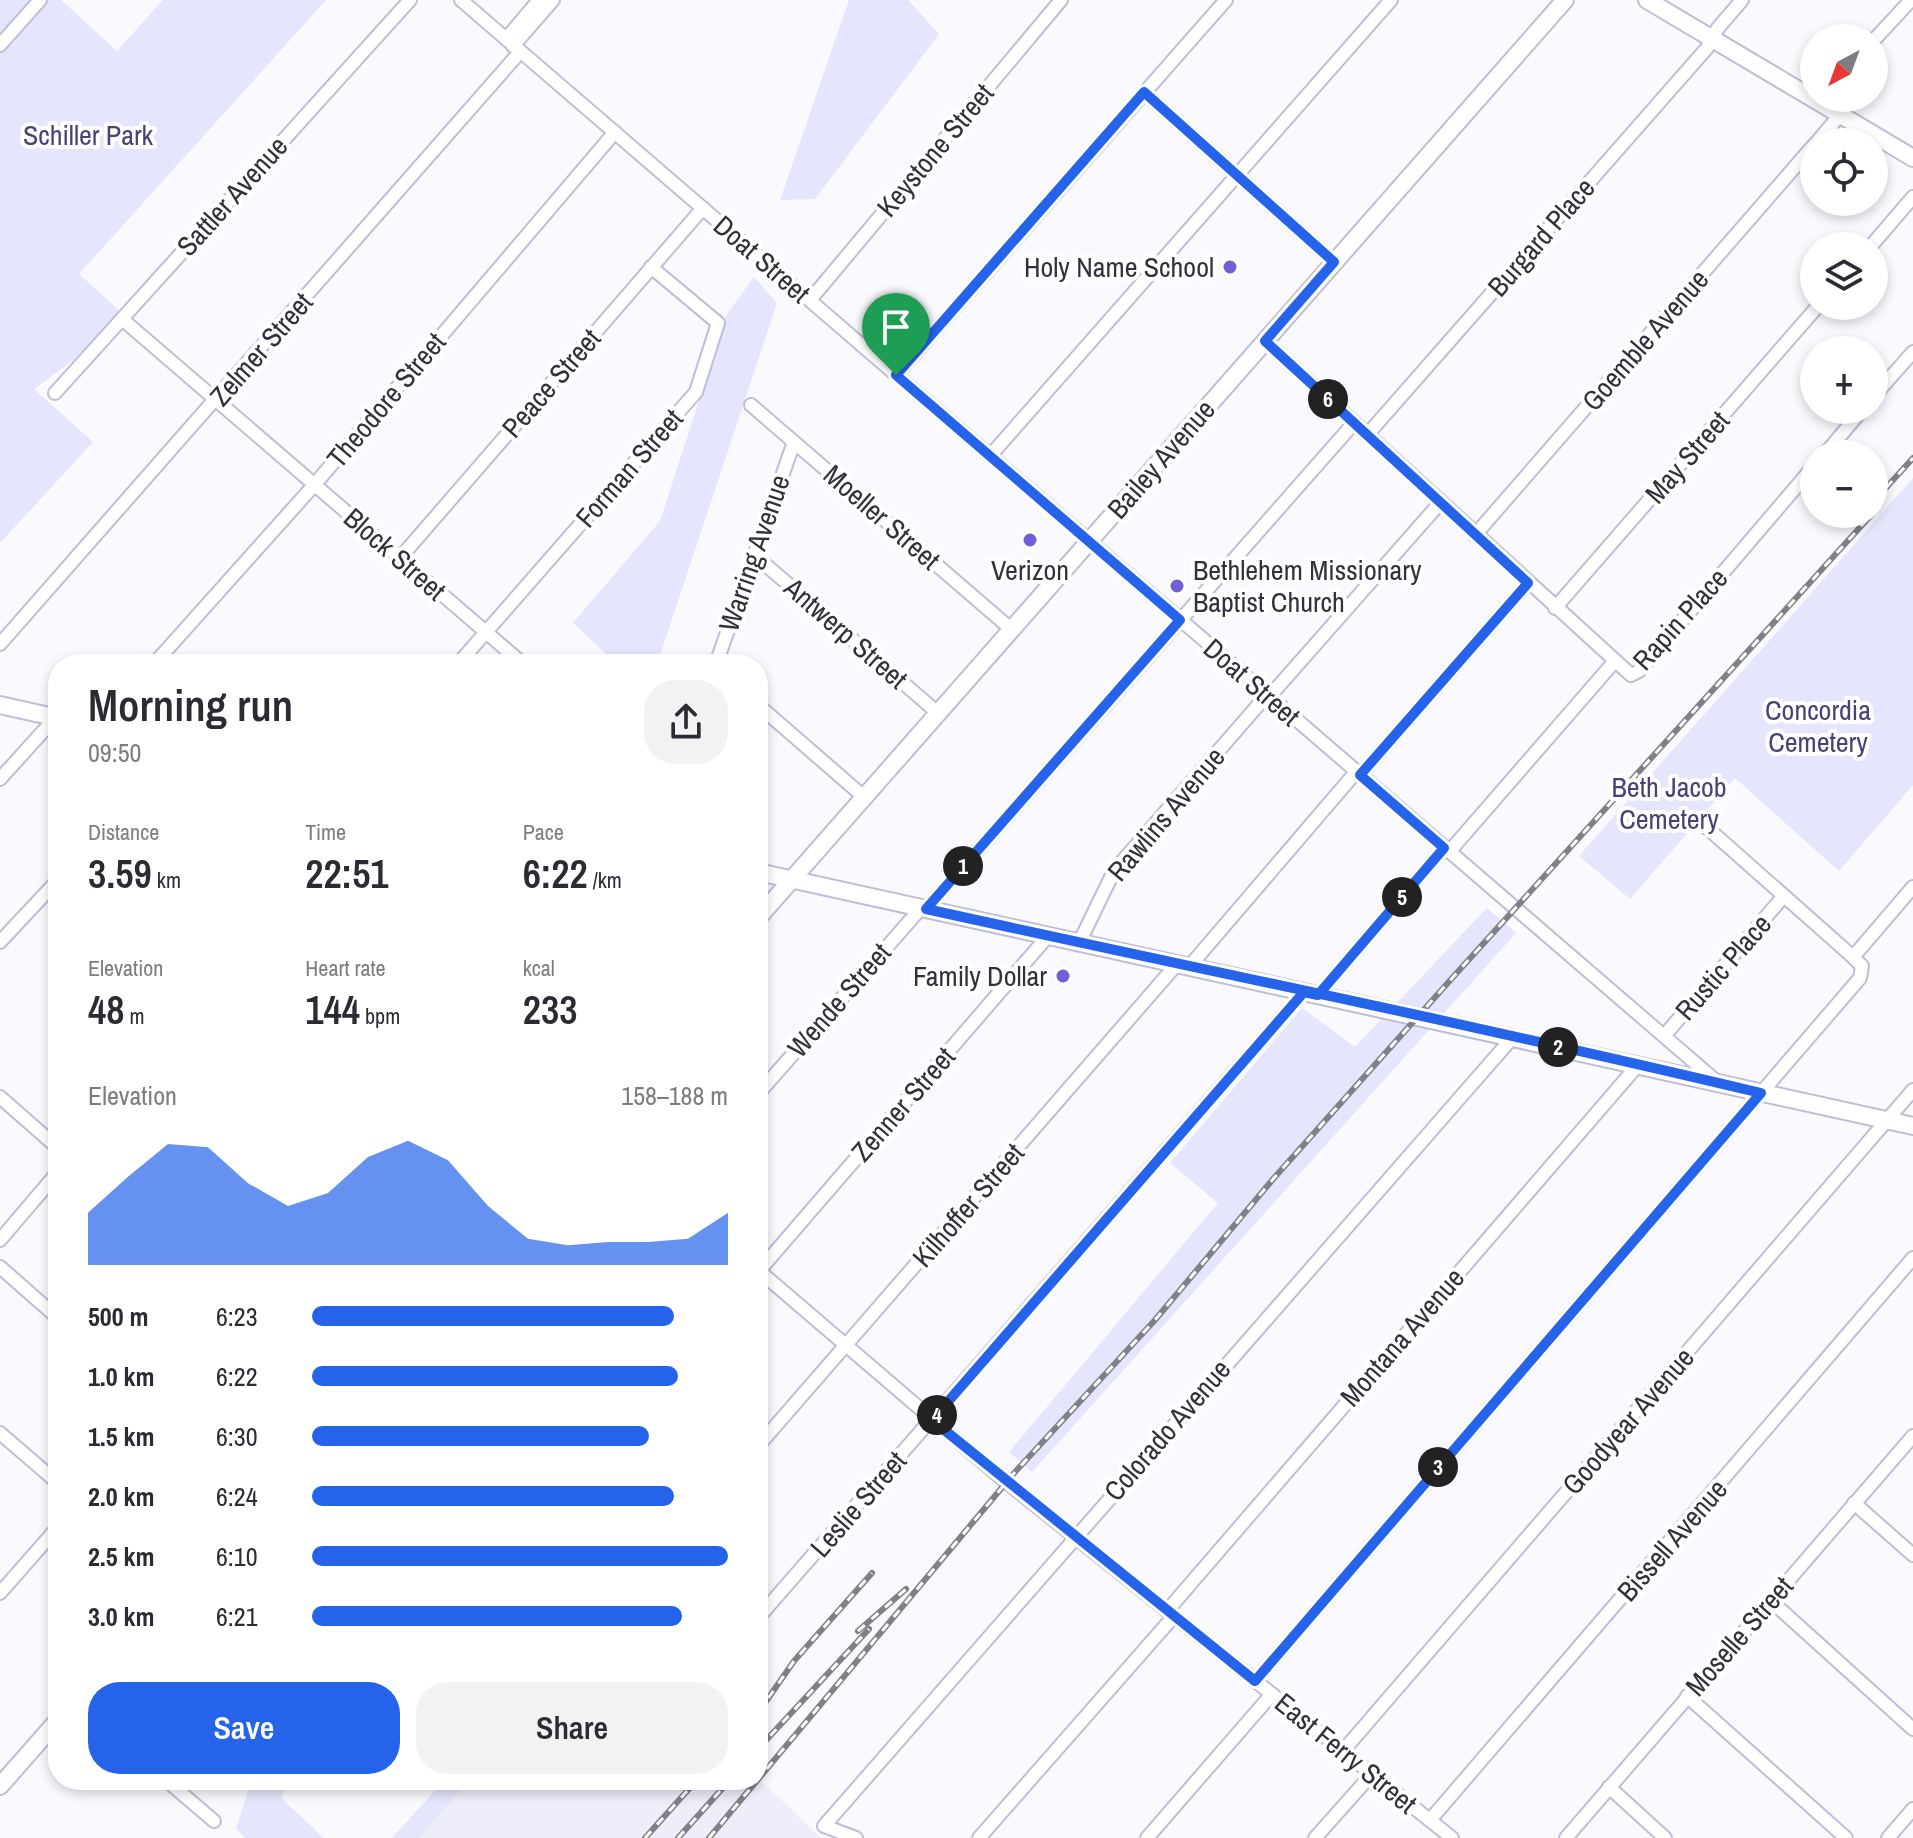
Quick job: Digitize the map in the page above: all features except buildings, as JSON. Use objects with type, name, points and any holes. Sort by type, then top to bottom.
[{"type":"main road","name":"Bailey Avenue","points":[[768,907],[1565,0]]},
{"type":"main road","points":[[1647,0],[1800,88]]},
{"type":"main road","points":[[1836,112],[1913,158]]},
{"type":"main road","points":[[0,705],[48,716]]},
{"type":"main road","points":[[768,874],[1913,1126]]},
{"type":"main road","points":[[0,1786],[48,1731]]},
{"type":"street","points":[[0,45],[40,0]]},
{"type":"street","name":"Sattler Avenue","points":[[55,393],[410,0]]},
{"type":"street","name":"Doat Street","points":[[461,0],[1717,1082]]},
{"type":"street","points":[[513,46],[539,0]]},
{"type":"street","points":[[513,46],[553,0]]},
{"type":"street","name":"Keystone Street","points":[[810,300],[1061,0]]},
{"type":"street","points":[[896,375],[1226,0]]},
{"type":"street","points":[[990,456],[1391,0]]},
{"type":"street","name":"Burgard Place","points":[[1367,435],[1742,0]]},
{"type":"street","points":[[1888,25],[1911,0]]},
{"type":"street","name":"Zelmer Street","points":[[0,644],[217,400],[513,46]]},
{"type":"street","points":[[1144,92],[1334,262]]},
{"type":"street","name":"Goemble Avenue","points":[[1829,128],[1840,115]]},
{"type":"street","name":"Theodore Street","points":[[163,654],[315,484],[615,132]]},
{"type":"street","name":"Goemble Avenue","points":[[1475,535],[1800,161]]},
{"type":"street","points":[[1883,232],[1913,197]]},
{"type":"street","name":"Peace Street","points":[[400,558],[703,208]]},
{"type":"street","name":"Forman Street","points":[[467,654],[696,392],[718,323],[651,267]]},
{"type":"street","name":"Block Street","points":[[122,319],[511,654]]},
{"type":"street","name":"May Street","points":[[1555,608],[1806,320]]},
{"type":"street","points":[[1265,341],[1614,662]]},
{"type":"street","points":[[1888,380],[1913,352]]},
{"type":"street","name":"Moeller Street","points":[[751,405],[1011,629]]},
{"type":"street","points":[[924,908],[1354,423]]},
{"type":"street","points":[[1837,440],[1850,424]]},
{"type":"street","name":"Warring Avenue","points":[[719,654],[794,442]]},
{"type":"street","name":"Rapin Place","points":[[1311,994],[1447,850],[1614,662],[1628,674],[1639,671],[1800,482]]},
{"type":"street","points":[[1268,696],[1440,503]]},
{"type":"street","name":"Antwerp Street","points":[[753,554],[938,713]]},
{"type":"street","points":[[1183,966],[1528,583]]},
{"type":"street","name":"Rawlins Avenue","points":[[1079,943],[1114,871],[1268,696]]},
{"type":"street","points":[[768,714],[864,797]]},
{"type":"street","points":[[0,779],[48,728]]},
{"type":"street","points":[[1255,1681],[1862,975],[1862,966],[1853,957],[1704,825]]},
{"type":"street","points":[[1853,957],[1913,887]]},
{"type":"street","points":[[0,942],[48,891]]},
{"type":"street","name":"Rustic Place","points":[[1664,1036],[1783,897]]},
{"type":"street","name":"Wende Street","points":[[768,1083],[924,908]]},
{"type":"street","name":"Zenner Street","points":[[768,1259],[1048,936]]},
{"type":"street","name":"Kilhoffer Street","points":[[768,1435],[1183,966]]},
{"type":"street","name":"Leslie Street","points":[[768,1607],[1311,994]]},
{"type":"street","name":"Colorado Avenue","points":[[856,1838],[824,1826],[1073,1536],[1513,1037]]},
{"type":"street","name":"Montana Avenue","points":[[979,1838],[1638,1065]]},
{"type":"street","name":"Goodyear Avenue","points":[[1343,1751],[1913,1090]]},
{"type":"street","points":[[0,1097],[48,1139]]},
{"type":"street","points":[[0,1240],[48,1184]]},
{"type":"street","name":"Bissell Avenue","points":[[1430,1820],[1913,1258]]},
{"type":"street","points":[[0,1267],[48,1309]]},
{"type":"street","name":"East Ferry Street","points":[[768,1279],[1073,1536],[1452,1838]]},
{"type":"street","points":[[0,1433],[48,1474]]},
{"type":"street","name":"Moselle Street","points":[[1566,1838],[1913,1436]]},
{"type":"street","points":[[1854,1503],[1913,1555]]},
{"type":"street","points":[[0,1593],[48,1538]]},
{"type":"street","points":[[1770,1600],[1913,1729]]},
{"type":"street","points":[[1147,1838],[1272,1694]]},
{"type":"street","points":[[1687,1696],[1846,1838]]},
{"type":"street","points":[[1315,1838],[1372,1774]]},
{"type":"street","points":[[1609,1787],[1665,1838]]},
{"type":"street","points":[[178,1790],[214,1821]]},
{"type":"street","points":[[1888,1838],[1913,1809]]},
{"type":"shaded area","points":[[768,1788],[821,1838],[419,1838],[461,1790],[768,1790]]},
{"type":"green space","name":"Schiller Park","points":[[0,0],[61,0],[117,51],[163,0],[326,0],[79,274],[120,311],[76,358],[34,389],[93,442],[0,543]]},
{"type":"green space","points":[[849,0],[908,0],[939,34],[815,199],[780,200]]},
{"type":"green space","points":[[754,277],[777,303],[660,654],[606,654],[573,623],[660,521],[727,314]]},
{"type":"green space","name":"Concordia Cemetery","points":[[1913,478],[1913,785],[1839,871],[1735,778],[1630,899],[1579,856],[1869,528],[1888,528],[1888,506]]},
{"type":"green space","points":[[1487,908],[1516,933],[1032,1472],[1009,1452],[1218,1203],[1170,1163],[1302,1008],[1355,1047]]},
{"type":"green space","points":[[249,1790],[285,1790],[281,1798],[324,1838],[245,1838],[236,1828]]},
{"type":"green space","points":[[436,1790],[461,1790],[419,1838],[392,1838]]},
{"type":"railway","points":[[1888,486],[1913,458]]},
{"type":"railway","points":[[768,1767],[1015,1472],[1155,1320],[1274,1178],[1454,976],[1859,528]]},
{"type":"railway","points":[[768,1699],[794,1661],[872,1573]]},
{"type":"railway","points":[[858,1631],[906,1589]]},
{"type":"railway","points":[[768,1738],[869,1629]]},
{"type":"railway","points":[[645,1838],[688,1790]]},
{"type":"railway","points":[[678,1838],[721,1790]]},
{"type":"railway","points":[[709,1838],[749,1790]]},
{"type":"place","name":"Holy Name School","points":[[1230,267]]},
{"type":"place","name":"Verizon","points":[[1030,540]]},
{"type":"place","name":"Bethlehem Missionary Baptist Church","points":[[1177,586]]},
{"type":"place","name":"Family Dollar","points":[[1063,976]]},
{"type":"route","points":[[896,375],[1144,92],[1334,262],[1265,341],[1528,583],[1360,775],[1444,848],[1318,995],[1304,992],[932,1420],[1255,1681],[1761,1093],[1638,1065],[1304,992],[926,909],[1180,620],[896,375]]},
{"type":"park label","name":"Beth Jacob Cemetery","points":[[1669,803]]}]
